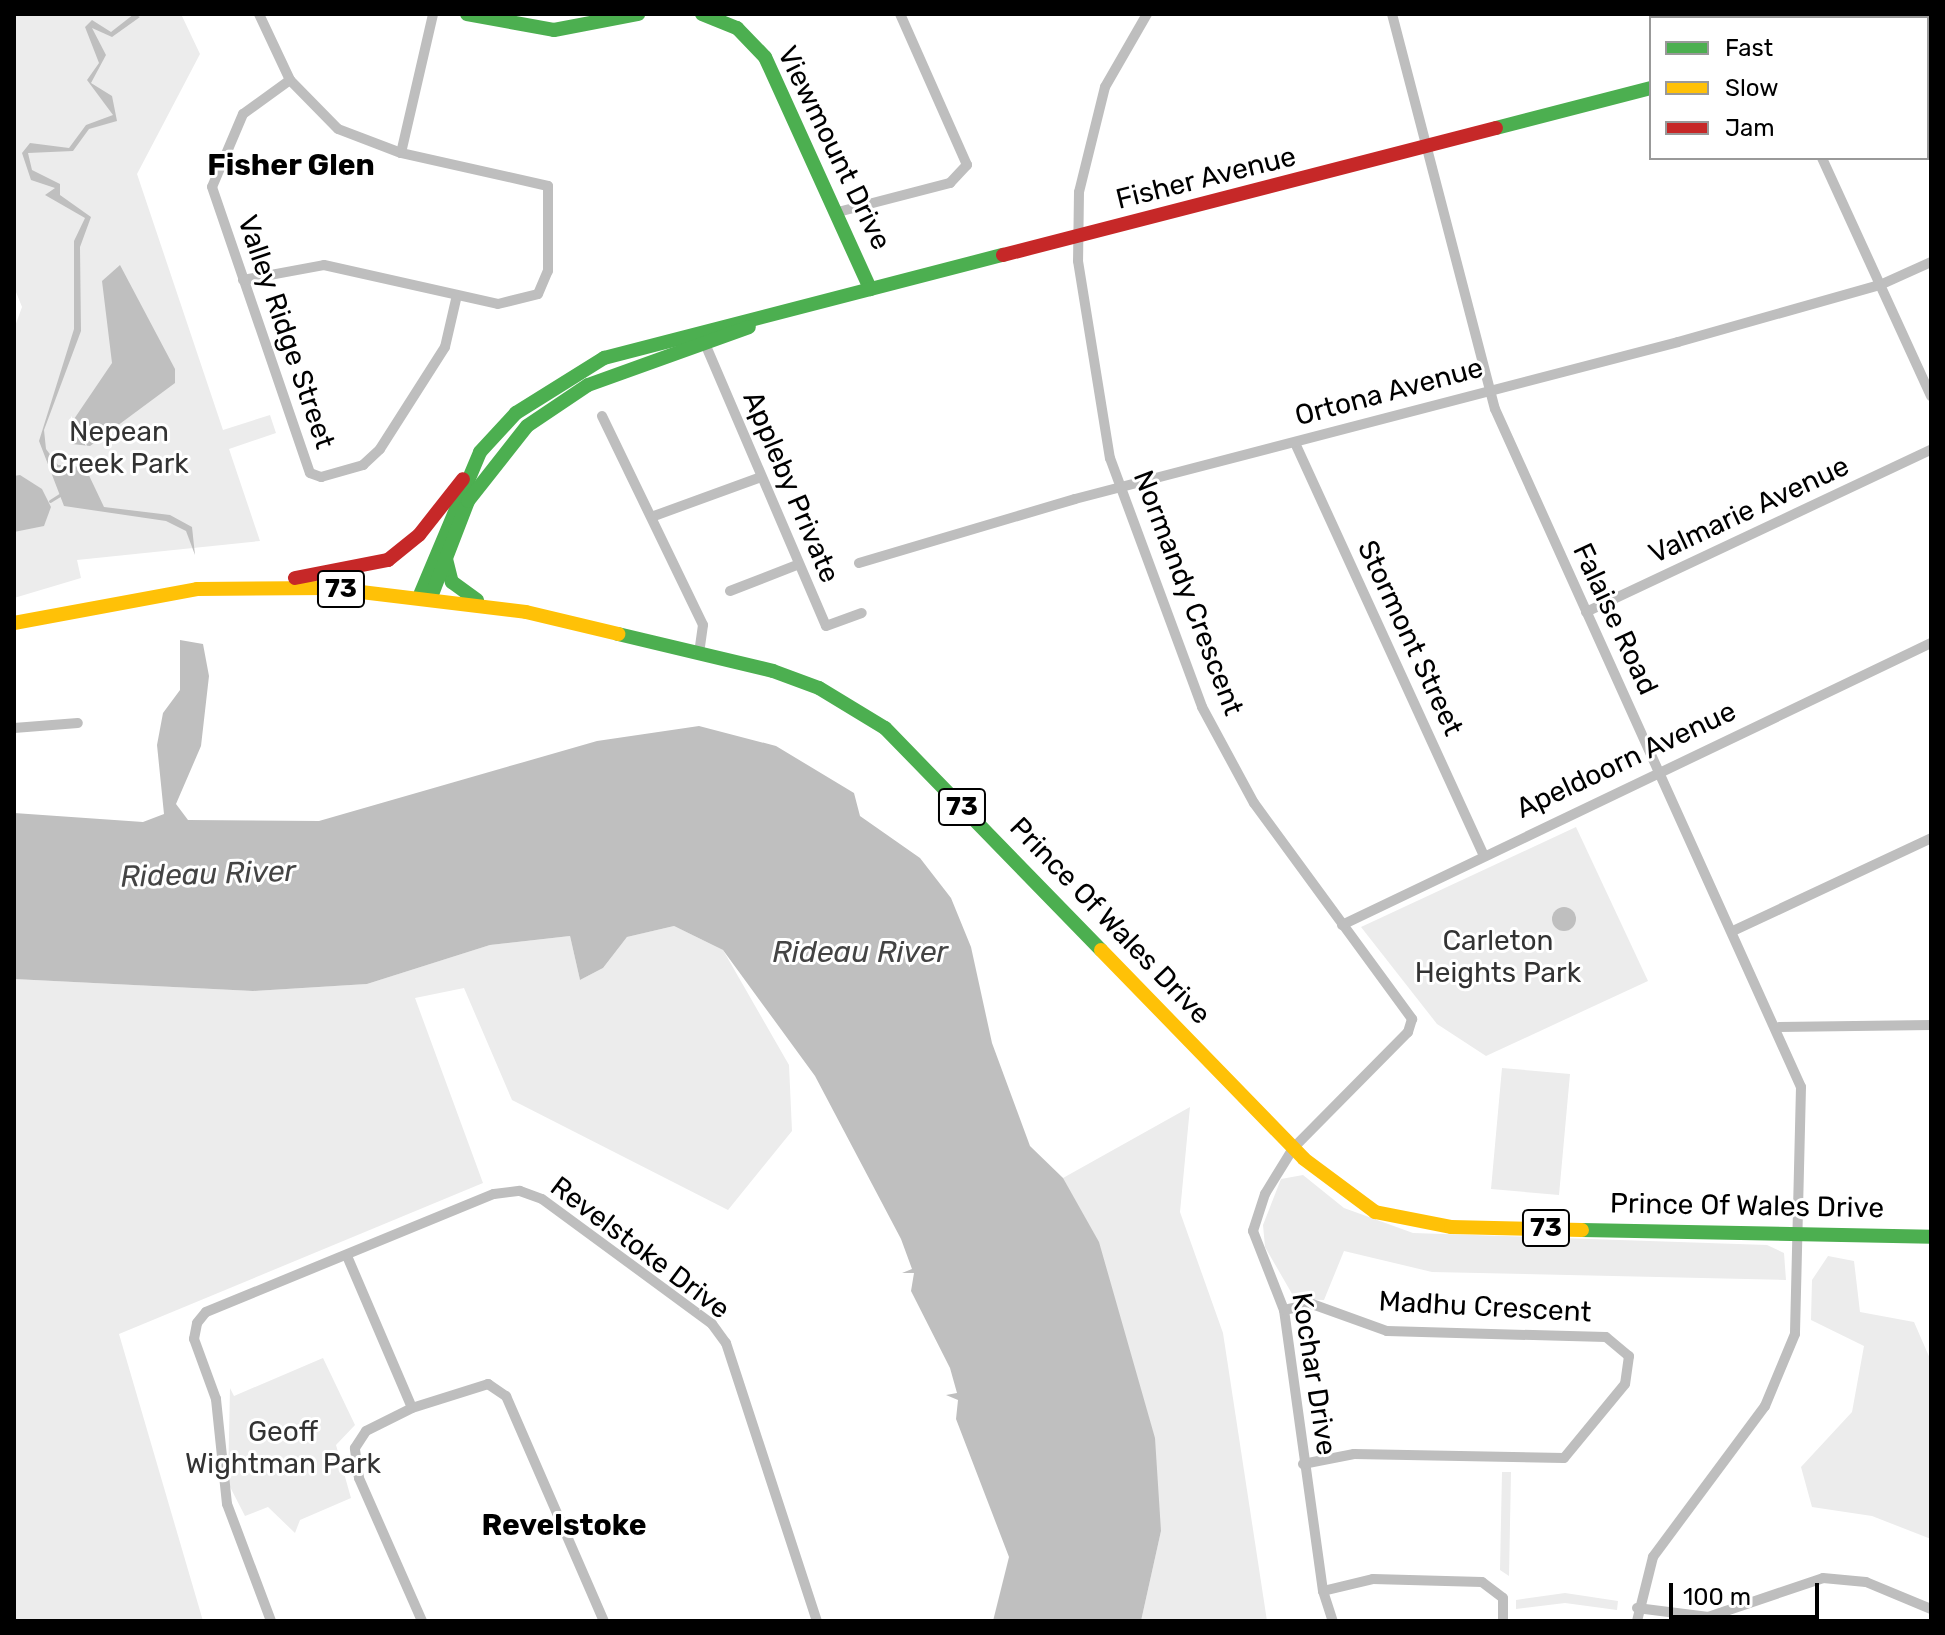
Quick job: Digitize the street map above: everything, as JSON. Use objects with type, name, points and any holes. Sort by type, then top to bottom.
[{"type":"main road","points":[[467,14],[554,30],[638,14]]},
{"type":"main road","name":"Viewmount Drive","points":[[702,14],[737,28],[765,57],[838,212],[870,289]]},
{"type":"main road","name":"Fisher Avenue","points":[[425,596],[463,479],[516,413],[604,358],[700,330],[774,316],[1649,89]]},
{"type":"main road","name":"Fisher Avenue","points":[[425,596],[444,551],[486,473],[527,426],[588,385],[705,346],[774,316]]},
{"type":"main road","points":[[516,413],[527,426]]},
{"type":"main road","points":[[262,584],[388,560],[419,535],[463,479]]},
{"type":"main road","points":[[444,551],[452,582],[485,605]]},
{"type":"main road","name":"Prince Of Wales Drive","points":[[14,623],[140,596],[262,584],[425,596],[485,605],[699,653],[819,688],[885,728],[1294,1147],[1354,1200],[1425,1225],[1931,1237]]},
{"type":"street","points":[[243,280],[324,265],[498,304],[545,286],[548,186],[401,153],[338,129],[290,80],[259,14]]},
{"type":"street","points":[[401,153],[433,14]]},
{"type":"street","points":[[838,212],[963,176],[964,152],[900,14]]},
{"type":"street","name":"Normandy Crescent","points":[[1147,14],[1105,87],[1082,167],[1077,238],[1120,488],[1202,707],[1254,803],[1412,1025],[1294,1147]]},
{"type":"street","name":"Falaise Road","points":[[1392,14],[1490,388],[1586,612],[1779,1027],[1803,1102],[1801,1233]]},
{"type":"street","name":"Valley Ridge Street","points":[[290,80],[243,114],[216,165],[212,187],[301,460],[321,477],[363,465],[393,432],[445,347],[457,295]]},
{"type":"street","points":[[1823,160],[1931,396]]},
{"type":"street","name":"Ortona Avenue","points":[[859,563],[1120,488],[1880,285],[1931,262]]},
{"type":"street","name":"Appleby Private","points":[[700,330],[797,565],[826,626],[862,613]]},
{"type":"street","points":[[602,416],[654,516],[703,625],[699,653]]},
{"type":"street","name":"Stormont Street","points":[[1295,443],[1483,853]]},
{"type":"street","name":"Valmarie Avenue","points":[[1586,612],[1931,450]]},
{"type":"street","points":[[654,516],[761,477]]},
{"type":"street","points":[[730,591],[797,565]]},
{"type":"street","name":"Apeldoorn Avenue","points":[[1342,925],[1483,853],[1931,643]]},
{"type":"street","points":[[14,728],[78,723]]},
{"type":"street","points":[[1735,930],[1931,838]]},
{"type":"street","points":[[1779,1027],[1931,1025]]},
{"type":"street","name":"Kochar Drive","points":[[1294,1147],[1268,1186],[1253,1231],[1284,1310],[1323,1591],[1333,1621]]},
{"type":"street","name":"Revelstoke Drive","points":[[271,1621],[224,1490],[216,1399],[193,1335],[207,1312],[494,1194],[520,1191],[542,1199],[712,1324],[735,1364],[817,1621]]},
{"type":"street","points":[[1637,1621],[1637,1608],[1653,1557],[1739,1445],[1784,1364],[1796,1322],[1801,1233]]},
{"type":"street","points":[[347,1256],[412,1408]]},
{"type":"street","name":"Madhu Crescent","points":[[1284,1310],[1312,1304],[1387,1331],[1606,1337],[1629,1356],[1625,1384],[1564,1458],[1354,1454],[1303,1464]]},
{"type":"street","points":[[422,1621],[353,1457],[366,1431],[412,1408],[488,1384],[506,1396],[604,1621]]},
{"type":"street","points":[[1637,1608],[1708,1617],[1823,1578],[1866,1582],[1931,1609]]},
{"type":"street","points":[[1323,1591],[1373,1579],[1482,1582],[1503,1598],[1503,1621]]},
{"type":"green space","name":"Nepean Creek Park","points":[[14,14],[181,14],[200,54],[137,174],[223,430],[270,415],[276,433],[229,449],[260,541],[77,560],[81,578],[14,598],[14,329],[22,307],[14,287]]},
{"type":"green space","name":"Carleton Heights Park","points":[[1576,827],[1648,981],[1486,1056],[1437,1024],[1361,927]]},
{"type":"green space","points":[[674,926],[723,950],[789,1065],[792,1131],[728,1210],[512,1100],[464,988],[415,998],[483,1183],[119,1334],[203,1621],[14,1621],[14,979],[253,991],[367,984],[490,945],[570,936],[580,980],[603,968],[627,937]]},
{"type":"green space","points":[[1502,1068],[1570,1074],[1559,1195],[1491,1189]]},
{"type":"green space","points":[[1190,1107],[1180,1212],[1223,1333],[1267,1621],[1141,1621],[1161,1531],[1063,1178]]},
{"type":"green space","points":[[1303,1175],[1344,1208],[1413,1233],[1767,1245],[1784,1253],[1786,1280],[1432,1272],[1344,1251],[1324,1300],[1295,1299],[1265,1247],[1263,1225],[1281,1179]]},
{"type":"green space","points":[[1828,1256],[1854,1261],[1860,1312],[1914,1322],[1931,1361],[1931,1539],[1872,1516],[1812,1507],[1801,1467],[1852,1412],[1864,1346],[1811,1320],[1812,1280]]},
{"type":"green space","name":"Geoff Wightman Park","points":[[323,1358],[355,1425],[336,1445],[351,1498],[300,1520],[295,1533],[268,1507],[245,1516],[228,1483],[230,1388],[234,1396]]},
{"type":"green space","points":[[1502,1472],[1511,1472],[1509,1576],[1500,1570]]},
{"type":"green space","points":[[1565,1593],[1618,1601],[1617,1610],[1565,1603],[1516,1609],[1516,1600]]},
{"type":"water","points":[[134,14],[140,17],[112,37],[92,28],[106,55],[91,83],[112,96],[117,121],[89,129],[73,151],[28,153],[32,170],[60,184],[60,195],[91,217],[80,247],[81,331],[44,430],[46,449],[58,465],[85,467],[104,507],[170,515],[192,527],[195,555],[186,531],[166,521],[64,506],[39,441],[74,329],[74,241],[85,218],[45,195],[55,188],[31,180],[22,153],[30,143],[69,148],[86,125],[113,115],[87,80],[99,63],[85,27],[92,20],[111,32]]},
{"type":"water","points":[[120,265],[175,369],[175,383],[90,446],[72,444],[70,425],[112,363],[102,281]]},
{"type":"water","points":[[20,475],[42,489],[51,507],[44,526],[14,532],[14,476]]},
{"type":"water","name":"Rideau River","points":[[180,640],[203,644],[209,676],[201,746],[176,804],[188,820],[319,821],[597,741],[699,726],[776,746],[854,793],[860,816],[920,858],[951,898],[971,947],[992,1043],[1030,1146],[1063,1178],[1099,1242],[1155,1438],[1161,1531],[1141,1621],[993,1621],[1009,1557],[956,1419],[958,1400],[946,1395],[957,1393],[950,1368],[911,1291],[914,1273],[902,1273],[912,1269],[901,1239],[815,1076],[723,950],[674,926],[627,937],[603,968],[580,980],[570,936],[490,945],[367,984],[253,991],[14,979],[14,813],[143,822],[164,814],[157,745],[163,713],[180,690]]},
{"type":"water","points":[[1564,907],[1575,914],[1576,919],[1569,930],[1564,931],[1553,924],[1552,919],[1559,908]]},
{"type":"waterway","points":[[50,501],[61,494]]},
{"type":"traffic: fast","points":[[467,14],[554,30],[638,14]]},
{"type":"traffic: fast","points":[[702,14],[737,28],[765,57],[870,289]]},
{"type":"traffic: fast","points":[[1496,128],[1649,89]]},
{"type":"traffic: fast","points":[[420,595],[480,452],[516,413],[604,358],[1003,255]]},
{"type":"traffic: fast","points":[[431,597],[468,501],[527,426],[588,385],[749,327]]},
{"type":"traffic: fast","points":[[444,551],[452,582],[477,600]]},
{"type":"traffic: fast","points":[[618,634],[773,671],[819,688],[885,728],[1101,950]]},
{"type":"traffic: fast","points":[[1582,1230],[1931,1237]]},
{"type":"traffic: slow","points":[[1919,16],[1926,14]]},
{"type":"traffic: slow","points":[[14,623],[197,589],[328,588],[526,612],[618,634]]},
{"type":"traffic: slow","points":[[1101,950],[1304,1159],[1375,1212],[1451,1227],[1582,1230]]},
{"type":"traffic: jam","points":[[1003,255],[1496,128]]},
{"type":"traffic: jam","points":[[295,578],[388,560],[419,535],[463,479]]},
{"type":"district","name":"Fisher Glen","points":[[291,165]]},
{"type":"district","name":"Revelstoke","points":[[564,1525]]}]
